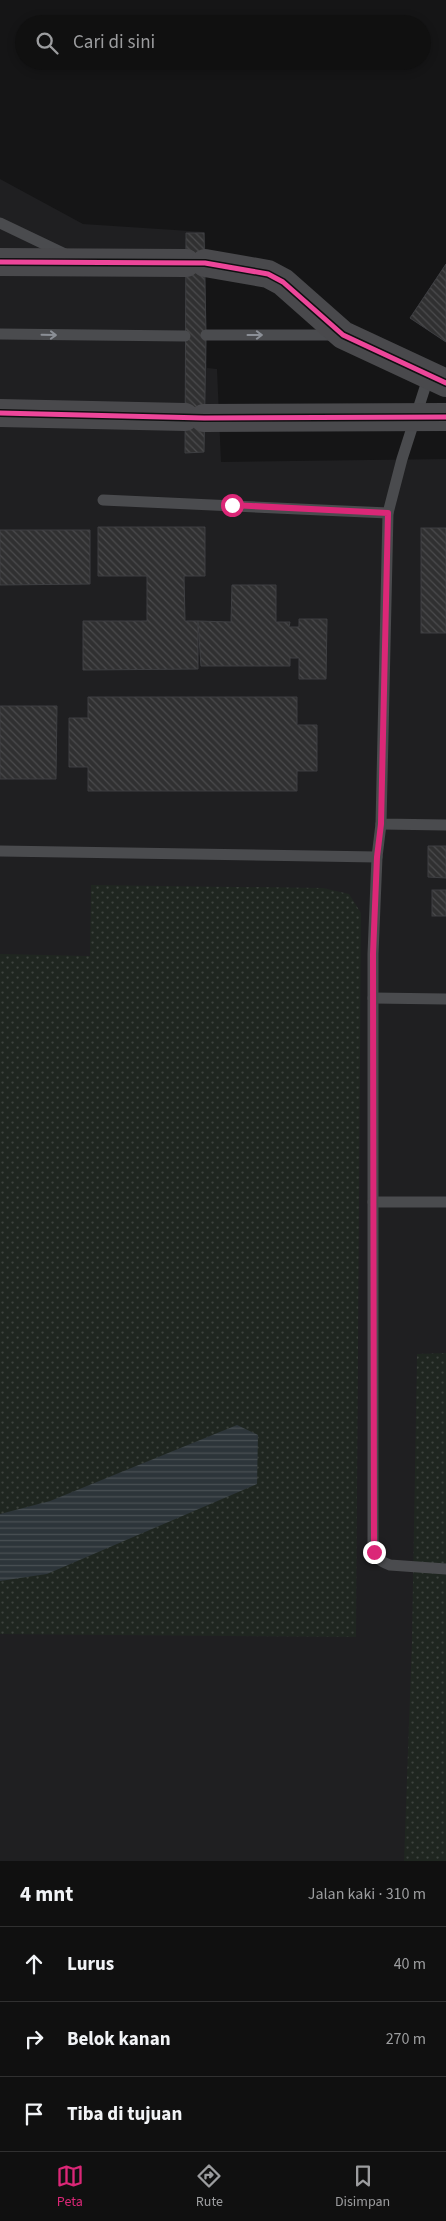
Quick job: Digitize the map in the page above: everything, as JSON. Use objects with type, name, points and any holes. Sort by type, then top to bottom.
[{"type":"street","points":[[0,262],[195,263],[268,274],[283,282],[343,335],[437,379]]},
{"type":"street","points":[[0,413],[195,417],[446,417]]},
{"type":"lane","points":[[0,223],[85,262]]},
{"type":"lane","points":[[0,334],[185,336]]},
{"type":"lane","points":[[206,335],[343,335]]},
{"type":"lane","points":[[437,379],[417,417],[402,459],[388,513],[381,824],[377,857],[373,998],[374,1552],[376,1557],[390,1565],[446,1569]]},
{"type":"lane","points":[[103,500],[388,513]]},
{"type":"lane","points":[[381,824],[446,825]]},
{"type":"lane","points":[[0,851],[377,857]]},
{"type":"lane","points":[[373,998],[446,999]]},
{"type":"lane","points":[[373,1202],[446,1202]]},
{"type":"shaded area","points":[[0,179],[83,224],[205,232],[207,368],[217,369],[221,462],[446,459],[446,1861],[0,1861]]},
{"type":"shaded area","points":[[91,885],[323,888],[349,894],[361,913],[356,1637],[0,1634],[0,954],[90,956]]},
{"type":"shaded area","points":[[446,1353],[446,1861],[404,1861],[412,1641],[417,1354]]},
{"type":"shaded area","points":[[237,1425],[258,1435],[257,1484],[47,1574],[0,1581],[0,1514],[50,1501]]},
{"type":"building","points":[[186,233],[204,233],[206,335],[204,452],[185,453]]},
{"type":"building","points":[[446,264],[446,342],[410,318]]},
{"type":"building","points":[[98,527],[205,527],[205,576],[184,576],[185,621],[198,621],[198,669],[83,670],[83,621],[147,621],[147,576],[98,576]]},
{"type":"building","points":[[421,528],[446,528],[446,633],[421,633]]},
{"type":"building","points":[[0,530],[90,530],[90,584],[0,585]]},
{"type":"building","points":[[232,585],[276,585],[276,622],[290,622],[289,627],[299,627],[299,619],[327,619],[326,679],[299,679],[299,658],[290,658],[290,666],[201,666],[198,621],[231,622]]},
{"type":"building","points":[[88,697],[297,697],[297,725],[317,725],[317,771],[297,771],[297,791],[88,791],[88,767],[69,767],[69,718],[88,718]]},
{"type":"building","points":[[0,706],[57,706],[56,779],[0,779]]},
{"type":"building","points":[[428,846],[446,846],[446,878],[428,877]]},
{"type":"building","points":[[432,890],[446,890],[446,916],[432,916]]},
{"type":"cycle path","points":[[0,262],[205,263],[268,274],[283,282],[343,335],[446,383]]},
{"type":"cycle path","points":[[0,413],[204,418],[446,417]]},
{"type":"route","points":[[232,505],[388,513],[381,824],[377,857],[373,954],[374,1552]]}]
